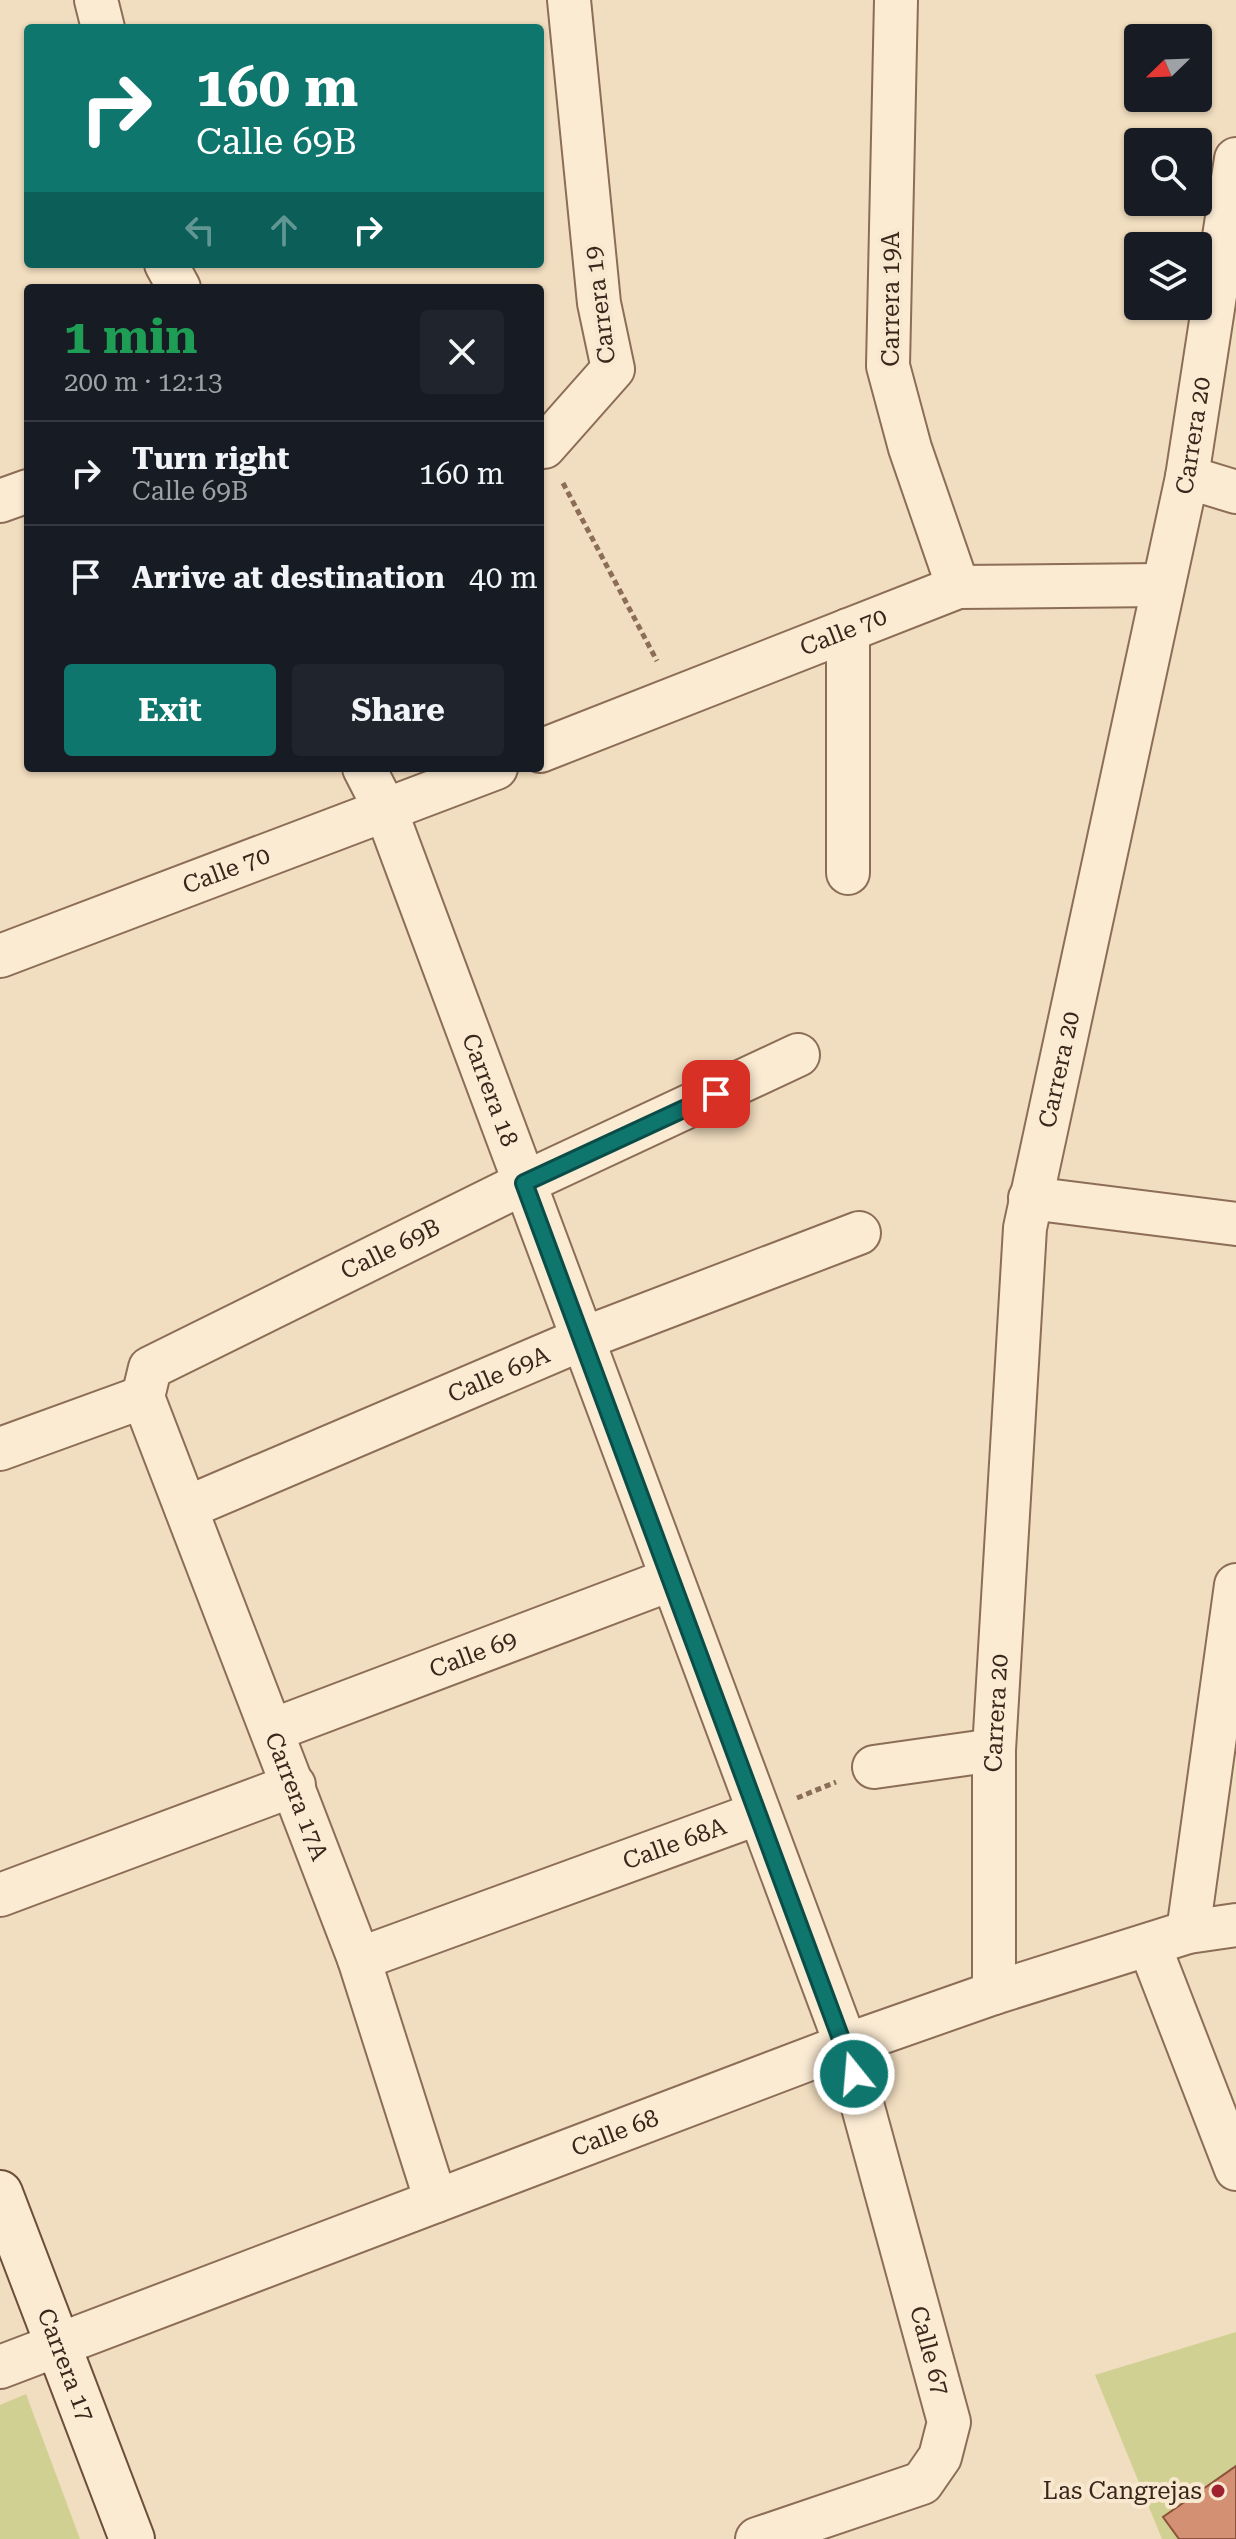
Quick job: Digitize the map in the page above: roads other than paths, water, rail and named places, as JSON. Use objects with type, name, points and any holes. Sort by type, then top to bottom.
[{"type":"main road","name":"Carrera 17","points":[[0,2193],[132,2539]]},
{"type":"street","points":[[96,0],[102,24]]},
{"type":"street","name":"Carrera 19","points":[[544,444],[613,369],[599,303],[569,0]]},
{"type":"street","name":"Carrera 19A","points":[[896,0],[888,366],[910,448],[958,587]]},
{"type":"street","name":"Carrera 20","points":[[994,1993],[994,1750],[1030,1198],[1187,477],[1235,180]]},
{"type":"street","points":[[1187,477],[1236,492]]},
{"type":"street","points":[[0,501],[24,492]]},
{"type":"street","name":"Calle 70","points":[[544,749],[958,587],[1162,585]]},
{"type":"street","points":[[848,630],[848,873]]},
{"type":"street","name":"Carrera 18","points":[[366,772],[386,811],[846,2045]]},
{"type":"street","name":"Calle 70","points":[[0,956],[486,772]]},
{"type":"street","name":"Calle 69B","points":[[143,1397],[150,1368],[524,1183],[798,1055]]},
{"type":"street","points":[[1030,1198],[1236,1224]]},
{"type":"street","name":"Calle 69A","points":[[186,1508],[582,1339],[859,1233]]},
{"type":"street","points":[[0,1449],[143,1397]]},
{"type":"street","name":"Carrera 17A","points":[[143,1397],[359,1959],[436,2201]]},
{"type":"street","name":"Calle 69","points":[[273,1730],[672,1579]]},
{"type":"street","points":[[1188,1932],[1236,1585]]},
{"type":"street","points":[[874,1767],[994,1750]]},
{"type":"street","points":[[0,1895],[294,1785]]},
{"type":"street","name":"Calle 68A","points":[[359,1959],[759,1813]]},
{"type":"street","name":"Calle 68","points":[[0,2367],[846,2045],[994,1993],[1150,1947],[1188,1932],[1236,1925]]},
{"type":"street","points":[[1150,1947],[1236,2169]]},
{"type":"street","name":"Calle 67","points":[[757,2539],[922,2483],[940,2457],[949,2422],[846,2045]]},
{"type":"place","name":"Las Cangrejas","points":[[1218,2491]]}]
